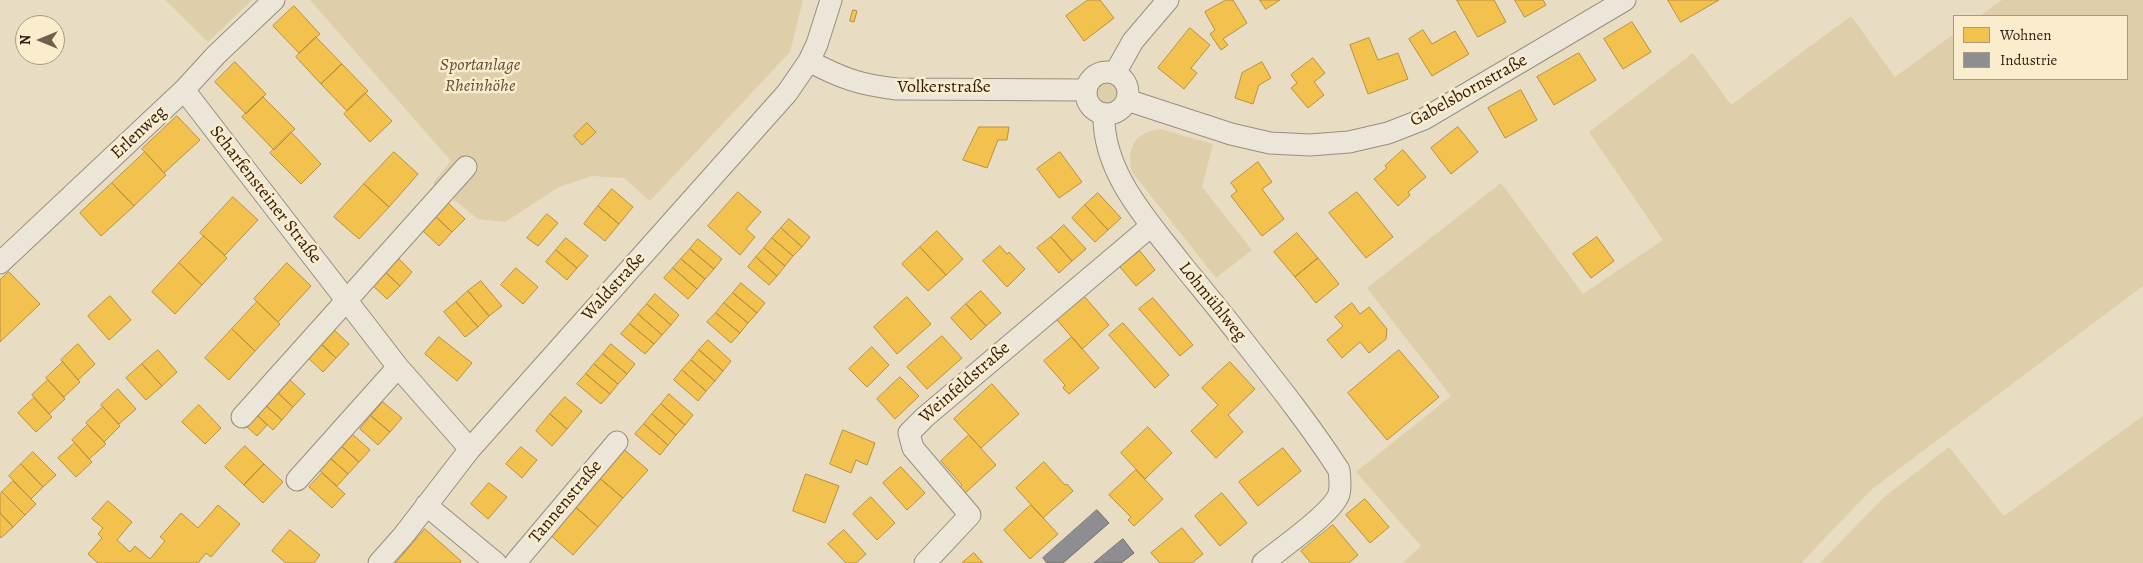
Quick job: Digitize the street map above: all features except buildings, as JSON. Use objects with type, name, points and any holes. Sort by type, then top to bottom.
[{"type":"street","name":"Erlenweg","points":[[0,263],[184,90],[216,55],[274,0]]},
{"type":"street","name":"Waldstraße","points":[[379,563],[403,536],[470,449],[786,93],[817,44],[831,0]]},
{"type":"street","points":[[1115,73],[1133,41],[1168,0]]},
{"type":"street","name":"Gabelsbornstraße","points":[[1127,100],[1231,134],[1270,143],[1310,145],[1349,142],[1388,133],[1424,119],[1624,0]]},
{"type":"street","name":"Volkerstraße","points":[[808,61],[840,78],[872,86],[897,89],[1086,90]]},
{"type":"street","points":[[1115,73],[1124,81],[1128,94],[1127,100],[1115,112],[1104,114],[1092,108],[1088,103],[1086,90],[1091,78],[1096,74],[1115,73]]},
{"type":"street","name":"Scharfensteiner Straße","points":[[184,90],[398,367],[470,449]]},
{"type":"street","name":"Lohmühlweg","points":[[1104,114],[1104,129],[1114,166],[1151,226],[1243,341],[1339,470],[1341,482],[1338,495],[1330,508],[1263,563]]},
{"type":"street","points":[[242,417],[466,167]]},
{"type":"street","name":"Weinfeldstraße","points":[[926,563],[970,515],[913,448],[909,433],[925,417],[1151,226]]},
{"type":"street","points":[[297,480],[398,367]]},
{"type":"street","name":"Tannenstraße","points":[[515,563],[617,442]]},
{"type":"street","points":[[426,505],[496,563]]},
{"type":"green space","points":[[165,0],[252,0],[208,42]]},
{"type":"green space","name":"Sportanlage Rheinhöhe","points":[[310,0],[802,0],[802,4],[790,52],[650,201],[624,178],[592,176],[559,187],[505,222],[478,219],[433,183],[451,161]]},
{"type":"green space","points":[[2002,0],[2143,0],[2143,286],[1872,489],[1801,563],[1402,563],[1421,546],[1356,472],[1451,396],[1367,288],[1501,183],[1583,294],[1663,240],[1589,132],[1693,53],[1731,105],[1851,16],[1895,77],[1953,35],[1953,80],[2128,80],[2128,15],[1981,15]]},
{"type":"green space","points":[[1107,83],[1115,86],[1118,94],[1115,102],[1107,105],[1099,102],[1096,94],[1099,86]]},
{"type":"green space","points":[[1160,129],[1213,144],[1202,187],[1252,250],[1216,278],[1132,172],[1130,155],[1134,143],[1144,134]]},
{"type":"green space","points":[[2143,416],[2143,563],[1820,563],[1883,498],[1949,447],[2004,516]]}]
